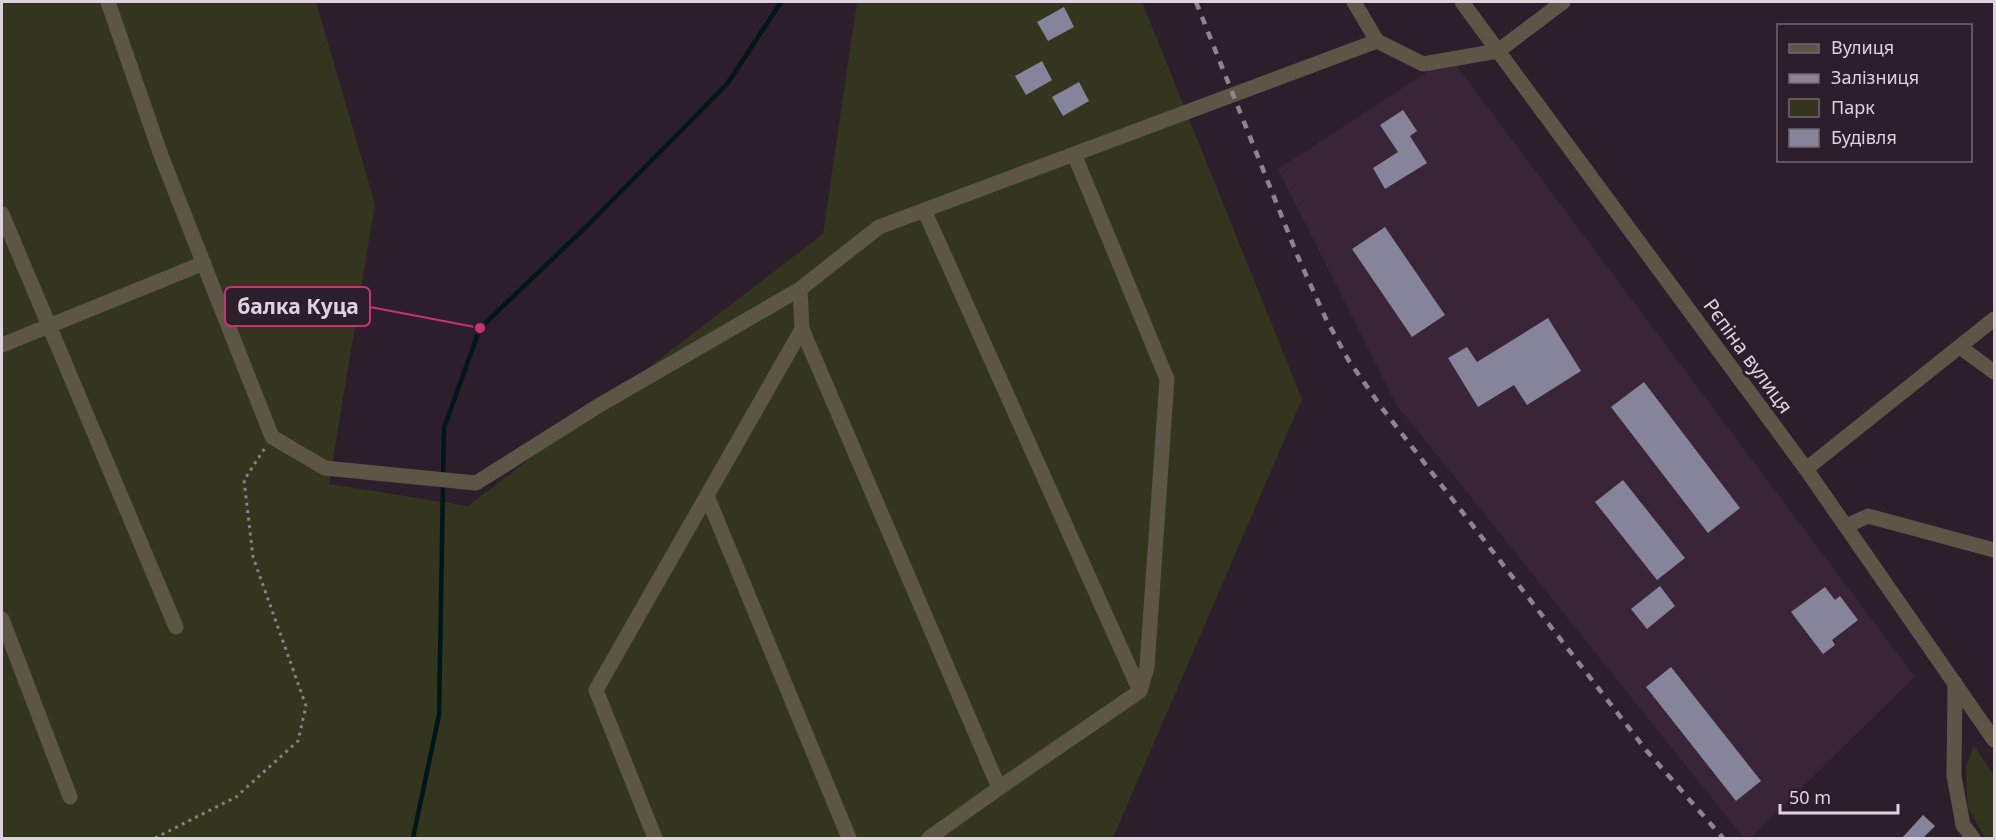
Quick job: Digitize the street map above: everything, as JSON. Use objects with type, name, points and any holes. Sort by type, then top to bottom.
[{"type":"street","points":[[108,2],[162,158],[272,437],[325,468],[476,483],[598,406],[800,289],[879,227],[1377,41]]},
{"type":"street","points":[[1354,2],[1377,41],[1423,64],[1498,51],[1563,2]]},
{"type":"street","name":"Рєпіна вулиця","points":[[1462,2],[1806,469],[1995,740]]},
{"type":"street","points":[[929,838],[1140,691],[1147,667],[1167,379],[1074,154]]},
{"type":"street","points":[[924,210],[1140,691]]},
{"type":"street","points":[[2,214],[176,627]]},
{"type":"street","points":[[2,345],[204,263]]},
{"type":"street","points":[[800,289],[802,329],[999,788]]},
{"type":"street","points":[[1806,469],[1995,319]]},
{"type":"street","points":[[655,838],[596,690],[802,329]]},
{"type":"street","points":[[1960,347],[1995,372]]},
{"type":"street","points":[[707,496],[849,838]]},
{"type":"street","points":[[1846,526],[1868,516],[1995,550]]},
{"type":"street","points":[[2,619],[70,797]]},
{"type":"street","points":[[1955,683],[1954,776],[1963,825],[1973,838]]},
{"type":"path","points":[[155,838],[236,797],[298,741],[306,706],[253,557],[244,480],[272,437]]},
{"type":"shaded area","points":[[1450,57],[1915,677],[1750,838],[1744,838],[1396,404],[1278,169]]},
{"type":"green space","points":[[2,2],[316,2],[375,204],[329,484],[468,506],[823,234],[857,2],[1142,2],[1302,399],[1113,838],[2,838]]},
{"type":"green space","points":[[1974,746],[1994,775],[1994,838],[1985,838],[1968,808],[1966,766]]},
{"type":"building","points":[[1064,7],[1074,27],[1048,41],[1037,22]]},
{"type":"building","points":[[1042,61],[1052,80],[1026,95],[1015,76]]},
{"type":"building","points":[[1079,82],[1089,101],[1063,116],[1052,97]]},
{"type":"building","points":[[1403,110],[1417,131],[1410,136],[1427,163],[1385,189],[1373,168],[1398,152],[1380,125]]},
{"type":"building","points":[[1385,227],[1445,315],[1412,337],[1352,249]]},
{"type":"building","points":[[1548,318],[1581,371],[1527,405],[1514,385],[1478,407],[1448,358],[1467,347],[1477,362]]},
{"type":"building","points":[[1644,382],[1740,508],[1708,533],[1611,407]]},
{"type":"building","points":[[1623,480],[1685,558],[1657,580],[1595,502]]},
{"type":"building","points":[[1660,586],[1675,606],[1647,629],[1631,609]]},
{"type":"building","points":[[1825,587],[1835,600],[1840,596],[1858,620],[1832,640],[1835,645],[1823,654],[1791,612]]},
{"type":"building","points":[[1671,667],[1761,781],[1736,801],[1646,687]]},
{"type":"building","points":[[1923,815],[1935,826],[1923,838],[1902,838]]},
{"type":"waterway","points":[[413,838],[439,715],[444,428],[480,328],[587,226],[728,83],[781,2]]},
{"type":"railway","points":[[1196,2],[1298,257],[1326,319],[1349,361],[1382,408],[1646,750],[1723,838]]},
{"type":"place","name":"балка Куца","points":[[480,328]]}]
